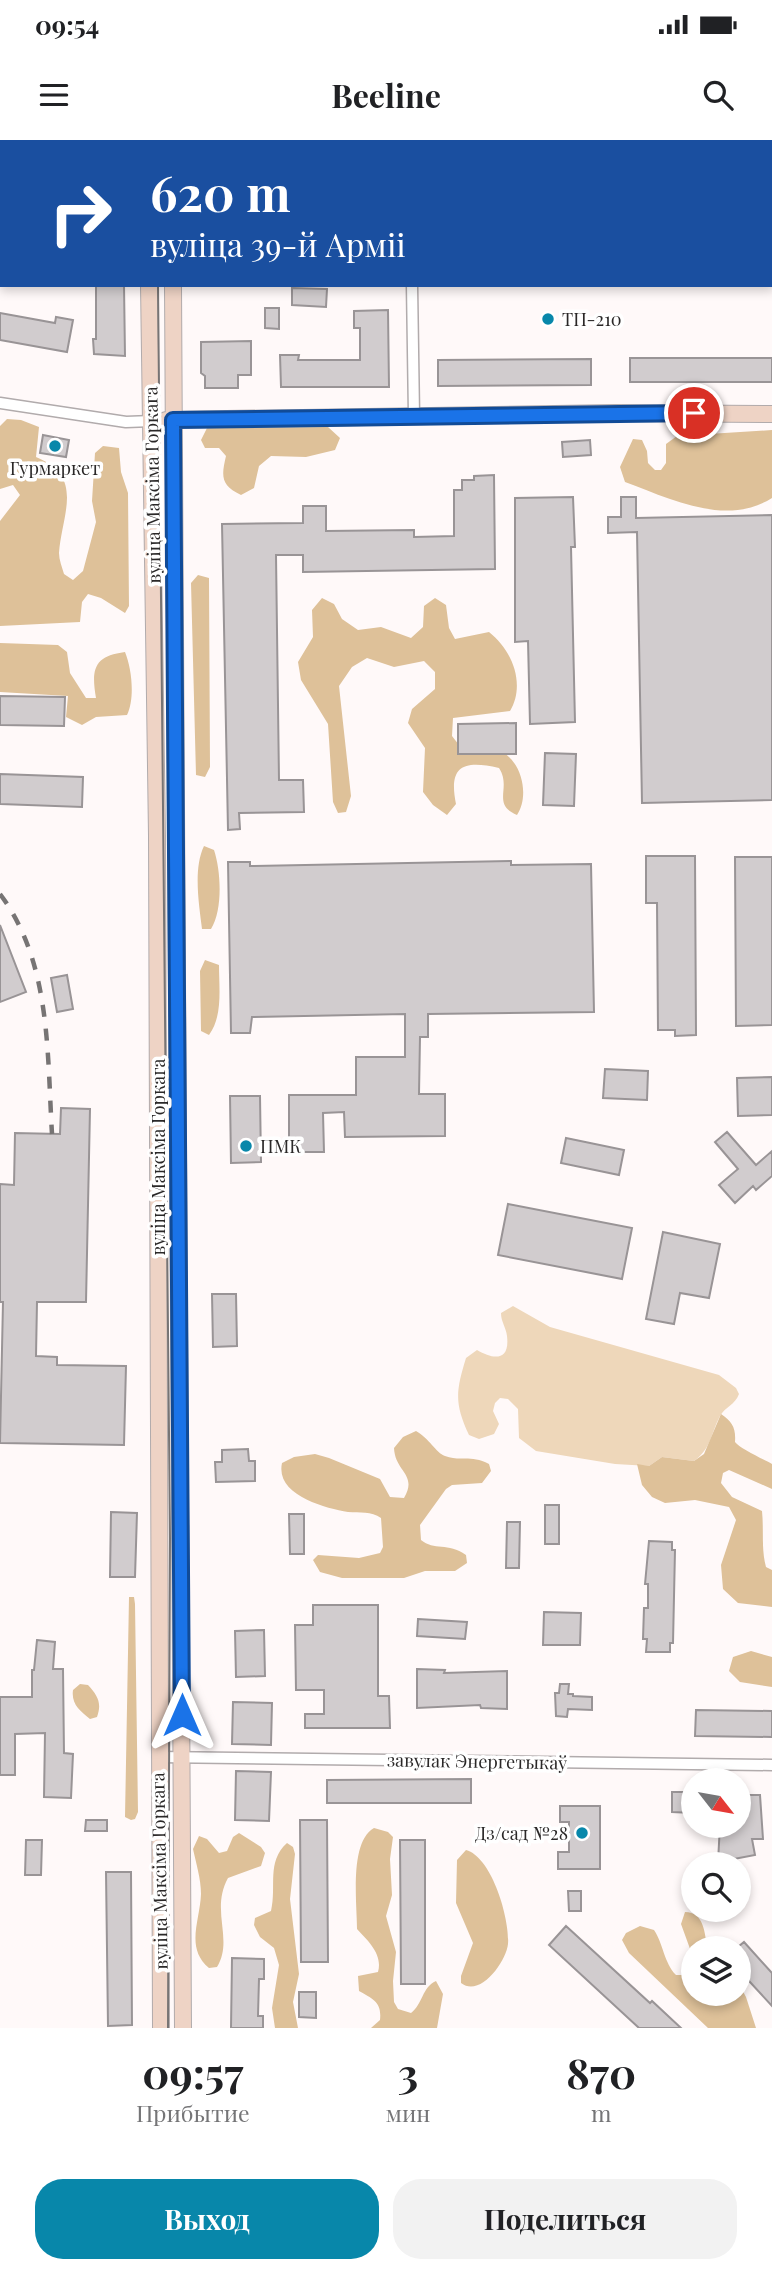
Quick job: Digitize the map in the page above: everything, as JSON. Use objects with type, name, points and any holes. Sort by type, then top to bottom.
[{"type":"main road","name":"вуліца Максіма Горкага","points":[[149,287],[157,836],[161,2028]]},
{"type":"main road","name":"вуліца Максіма Горкага","points":[[173,287],[183,2028]]},
{"type":"main road","points":[[152,421],[772,414]]},
{"type":"street","points":[[412,287],[414,416]]},
{"type":"street","points":[[0,403],[126,422],[152,421]]},
{"type":"street","points":[[155,634],[175,634]]},
{"type":"street","points":[[157,836],[176,835]]},
{"type":"street","points":[[158,1594],[182,1594]]},
{"type":"street","name":"завулак Энергетыкаў","points":[[158,1757],[772,1765]]},
{"type":"shaded area","points":[[7,419],[21,420],[39,427],[36,457],[51,465],[61,475],[66,486],[66,510],[59,556],[64,574],[73,580],[83,571],[96,522],[92,501],[95,453],[103,446],[119,448],[121,472],[128,493],[129,606],[125,613],[101,598],[88,594],[82,602],[80,622],[0,626],[0,521],[20,495],[13,485],[0,489],[0,426]]},
{"type":"shaded area","points":[[328,427],[340,438],[335,450],[306,457],[271,456],[259,466],[254,488],[241,495],[224,480],[226,456],[219,448],[205,448],[201,440],[207,428]]},
{"type":"shaded area","points":[[772,430],[772,498],[754,506],[717,510],[680,502],[625,482],[620,467],[633,439],[642,440],[648,463],[655,470],[661,470],[666,463],[666,444],[677,436]]},
{"type":"shaded area","points":[[198,575],[209,578],[210,767],[205,777],[196,775],[191,583]]},
{"type":"shaded area","points":[[322,598],[334,604],[342,619],[358,630],[381,627],[411,638],[423,627],[424,606],[435,598],[446,605],[449,628],[455,639],[489,632],[497,639],[514,668],[517,690],[515,701],[510,711],[453,718],[452,736],[459,745],[498,750],[513,761],[523,788],[521,807],[517,815],[509,811],[503,801],[504,782],[499,768],[487,766],[461,768],[454,781],[456,804],[447,815],[433,805],[423,792],[425,748],[408,723],[412,709],[435,689],[435,672],[424,661],[394,667],[367,658],[352,667],[339,686],[351,796],[346,812],[338,813],[333,802],[328,724],[301,680],[298,662],[313,637],[312,610]]},
{"type":"shaded area","points":[[0,643],[58,645],[67,652],[70,673],[86,698],[96,698],[94,679],[101,661],[125,652],[132,684],[127,715],[96,717],[82,725],[66,717],[68,696],[0,692]]},
{"type":"shaded area","points":[[204,846],[214,850],[219,879],[218,912],[211,929],[202,929],[198,898],[199,865]]},
{"type":"shaded area","points":[[205,960],[219,965],[218,1011],[209,1035],[201,1031],[200,971]]},
{"type":"shaded area","points":[[513,1306],[550,1327],[719,1375],[736,1388],[739,1394],[720,1416],[707,1446],[694,1461],[662,1457],[649,1466],[615,1464],[536,1451],[519,1438],[518,1409],[508,1399],[500,1398],[493,1411],[499,1424],[494,1434],[479,1439],[469,1435],[461,1414],[458,1397],[463,1369],[466,1358],[477,1350],[495,1357],[503,1354],[507,1336],[501,1313]]},
{"type":"shaded area","points":[[721,1414],[732,1425],[737,1444],[772,1464],[772,1489],[729,1470],[723,1473],[721,1483],[732,1497],[762,1511],[764,1560],[766,1567],[772,1570],[772,1607],[738,1603],[723,1589],[721,1565],[736,1520],[729,1507],[695,1500],[665,1503],[652,1497],[642,1485],[637,1464],[649,1466],[662,1457],[694,1461],[704,1454]]},
{"type":"shaded area","points":[[416,1431],[445,1456],[476,1459],[489,1464],[491,1471],[482,1483],[452,1485],[446,1489],[420,1525],[421,1540],[459,1551],[466,1555],[467,1563],[455,1571],[425,1571],[404,1578],[342,1578],[320,1572],[313,1560],[318,1555],[359,1558],[380,1553],[383,1547],[381,1518],[369,1513],[327,1507],[304,1498],[286,1484],[282,1463],[294,1457],[315,1454],[329,1458],[380,1479],[390,1497],[404,1498],[408,1490],[407,1478],[398,1463],[394,1448],[403,1437]]},
{"type":"shaded area","points":[[129,1597],[134,1597],[135,1604],[138,1812],[135,1819],[131,1820],[125,1817]]},
{"type":"shaded area","points":[[751,1651],[772,1657],[772,1687],[740,1682],[729,1671],[733,1657]]},
{"type":"shaded area","points":[[80,1684],[88,1685],[97,1696],[97,1717],[90,1719],[75,1703],[73,1690]]},
{"type":"shaded area","points":[[374,1828],[388,1832],[393,1837],[390,1859],[392,1895],[386,1916],[396,1952],[394,2002],[398,2009],[411,2013],[428,1987],[436,1981],[443,1994],[437,2028],[371,2028],[380,2020],[380,2009],[372,1999],[359,1991],[358,1976],[378,1972],[379,1965],[374,1948],[357,1929],[358,1859],[366,1835]]},
{"type":"shaded area","points":[[239,1833],[261,1847],[265,1853],[261,1866],[228,1878],[221,1902],[222,1956],[217,1967],[209,1968],[197,1952],[196,1934],[201,1894],[193,1849],[199,1836],[207,1839],[219,1853],[227,1851],[233,1837]]},
{"type":"shaded area","points":[[287,1843],[293,1847],[295,1854],[290,1899],[299,1974],[293,2002],[298,2028],[275,2028],[272,2008],[279,1965],[274,1948],[260,1937],[254,1925],[255,1918],[271,1911],[274,1866],[276,1858]]},
{"type":"shaded area","points":[[466,1850],[484,1864],[491,1876],[498,1890],[508,1933],[508,1944],[502,1960],[491,1976],[476,1986],[461,1983],[473,1943],[456,1903],[457,1860]]},
{"type":"shaded area","points":[[701,1922],[705,1936],[685,1936],[681,1924]]},
{"type":"shaded area","points":[[640,1926],[654,1930],[669,1965],[676,1975],[681,1975],[681,2002],[629,1953],[622,1940],[626,1933]]},
{"type":"shaded area","points":[[685,2006],[749,2006],[756,2028],[708,2028]]},
{"type":"building","points":[[96,287],[124,287],[125,356],[94,354],[93,339],[96,339]]},
{"type":"building","points":[[292,288],[327,289],[326,307],[292,305]]},
{"type":"building","points":[[265,308],[279,308],[279,329],[265,328]]},
{"type":"building","points":[[388,310],[389,387],[281,387],[280,355],[299,355],[298,360],[360,360],[360,328],[354,328],[354,311]]},
{"type":"building","points":[[0,313],[55,323],[56,317],[73,320],[67,352],[0,340]]},
{"type":"building","points":[[251,341],[251,375],[238,375],[238,388],[205,388],[205,376],[201,373],[201,342]]},
{"type":"building","points":[[630,358],[772,358],[772,382],[630,382]]},
{"type":"building","points":[[591,359],[591,385],[438,386],[438,360]]},
{"type":"building","name":"Гурмаркет","points":[[43,435],[69,440],[66,457],[40,453]]},
{"type":"building","points":[[590,440],[591,455],[563,457],[562,442]]},
{"type":"building","points":[[494,475],[495,569],[303,572],[303,555],[276,555],[279,780],[303,780],[304,812],[239,813],[240,829],[228,830],[222,524],[303,523],[303,506],[326,506],[326,531],[414,530],[414,537],[454,536],[454,490],[462,490],[462,480]]},
{"type":"building","points":[[573,497],[575,547],[571,547],[575,722],[530,724],[528,641],[515,642],[515,498]]},
{"type":"building","points":[[621,497],[636,497],[636,518],[772,515],[772,800],[642,803],[637,532],[608,533],[608,517],[621,517]]},
{"type":"building","points":[[0,696],[65,697],[64,726],[0,725]]},
{"type":"building","points":[[516,723],[516,754],[458,754],[458,724]]},
{"type":"building","points":[[545,753],[576,754],[574,806],[543,805]]},
{"type":"building","points":[[0,774],[83,777],[82,807],[0,804]]},
{"type":"building","points":[[646,856],[695,856],[696,1035],[675,1036],[675,1030],[658,1030],[657,903],[646,903]]},
{"type":"building","points":[[735,857],[772,857],[772,1025],[736,1026]]},
{"type":"building","points":[[511,861],[511,865],[591,864],[594,1012],[428,1014],[428,1037],[420,1037],[419,1094],[445,1094],[445,1136],[345,1137],[344,1112],[323,1113],[324,1152],[289,1152],[289,1095],[356,1095],[356,1057],[405,1057],[405,1014],[252,1017],[250,1033],[231,1033],[228,862],[250,862],[250,866]]},
{"type":"building","points":[[0,925],[26,992],[0,1002]]},
{"type":"building","points":[[67,975],[73,1009],[57,1012],[51,978]]},
{"type":"building","points":[[605,1069],[648,1071],[647,1100],[603,1098]]},
{"type":"building","points":[[772,1077],[772,1115],[738,1116],[737,1078]]},
{"type":"building","name":"ПМК","points":[[230,1096],[260,1096],[261,1162],[231,1163]]},
{"type":"building","points":[[61,1108],[90,1109],[86,1302],[37,1302],[36,1356],[57,1357],[57,1365],[126,1366],[124,1445],[0,1443],[3,1302],[0,1302],[0,1184],[14,1185],[15,1133],[60,1134]]},
{"type":"building","points":[[727,1132],[756,1165],[772,1151],[772,1176],[756,1190],[753,1186],[735,1203],[719,1185],[738,1169],[715,1142]]},
{"type":"building","points":[[566,1138],[624,1150],[619,1175],[561,1163]]},
{"type":"building","points":[[508,1204],[632,1228],[622,1279],[498,1255]]},
{"type":"building","points":[[663,1232],[720,1244],[709,1298],[680,1293],[674,1324],[646,1319]]},
{"type":"building","points":[[212,1294],[236,1294],[237,1346],[213,1347]]},
{"type":"building","points":[[248,1449],[249,1461],[255,1461],[255,1481],[216,1482],[215,1462],[222,1462],[222,1450]]},
{"type":"building","points":[[545,1505],[559,1505],[559,1544],[545,1544]]},
{"type":"building","points":[[111,1512],[137,1513],[135,1577],[110,1577]]},
{"type":"building","points":[[289,1514],[304,1514],[304,1554],[290,1554]]},
{"type":"building","points":[[507,1522],[520,1522],[519,1568],[506,1568]]},
{"type":"building","points":[[649,1541],[672,1542],[672,1550],[675,1550],[673,1643],[670,1643],[670,1652],[646,1652],[647,1639],[643,1639],[644,1608],[648,1608],[648,1584],[645,1584]]},
{"type":"building","points":[[313,1605],[378,1605],[378,1696],[389,1696],[390,1728],[305,1728],[305,1714],[324,1714],[324,1690],[296,1690],[295,1625],[313,1625]]},
{"type":"building","points":[[544,1612],[581,1613],[580,1645],[543,1645]]},
{"type":"building","points":[[418,1619],[467,1622],[465,1639],[417,1636]]},
{"type":"building","points":[[264,1630],[265,1676],[236,1677],[235,1631]]},
{"type":"building","points":[[37,1640],[55,1642],[53,1669],[63,1669],[64,1753],[73,1754],[71,1798],[44,1797],[45,1733],[15,1734],[15,1775],[0,1775],[0,1697],[32,1697],[32,1670]]},
{"type":"building","points":[[417,1669],[445,1670],[444,1673],[507,1671],[507,1709],[481,1708],[480,1705],[417,1708]]},
{"type":"building","points":[[560,1684],[569,1684],[568,1694],[592,1697],[592,1710],[568,1709],[567,1717],[556,1716],[555,1693],[559,1693]]},
{"type":"building","points":[[233,1702],[272,1703],[271,1745],[232,1744]]},
{"type":"building","points":[[696,1710],[772,1711],[772,1737],[695,1736]]},
{"type":"building","points":[[236,1771],[271,1772],[269,1821],[235,1820]]},
{"type":"building","points":[[471,1779],[471,1803],[327,1803],[327,1780]]},
{"type":"building","points":[[672,1792],[681,1792],[681,1812],[672,1812]]},
{"type":"building","points":[[751,1795],[760,1795],[763,1839],[752,1839],[755,1855],[751,1856],[751,1852],[719,1852],[719,1838],[751,1838]]},
{"type":"building","points":[[560,1806],[600,1806],[600,1869],[558,1869],[558,1852],[569,1852],[569,1822],[560,1822]]},
{"type":"building","points":[[86,1820],[107,1820],[107,1831],[85,1831]]},
{"type":"building","points":[[300,1820],[327,1820],[328,1962],[301,1962]]},
{"type":"building","points":[[26,1840],[42,1840],[41,1875],[25,1875]]},
{"type":"building","points":[[400,1840],[425,1840],[425,1984],[401,1984]]},
{"type":"building","points":[[106,1872],[131,1872],[132,2025],[108,2026]]},
{"type":"building","points":[[568,1891],[581,1891],[581,1911],[569,1911]]},
{"type":"building","points":[[566,1926],[681,2028],[639,2028],[549,1945]]},
{"type":"building","points":[[751,1950],[772,1973],[772,2006],[751,1983]]},
{"type":"building","points":[[232,1958],[264,1959],[264,1979],[259,1979],[258,2016],[263,2016],[263,2028],[231,2028]]},
{"type":"building","points":[[299,1992],[316,1992],[316,2018],[299,2017]]},
{"type":"tram line","points":[[158,287],[170,1538],[168,2028]]},
{"type":"railway","points":[[0,894],[17,920],[38,978],[47,1040],[52,1134]]},
{"type":"place","name":"ТП-210","points":[[548,319]]},
{"type":"place","name":"Гурмаркет","points":[[55,446]]},
{"type":"place","name":"ПМК","points":[[246,1146]]},
{"type":"place","name":"Дз/сад №28","points":[[582,1833]]},
{"type":"route","points":[[182,1715],[173,420],[694,413]]}]
